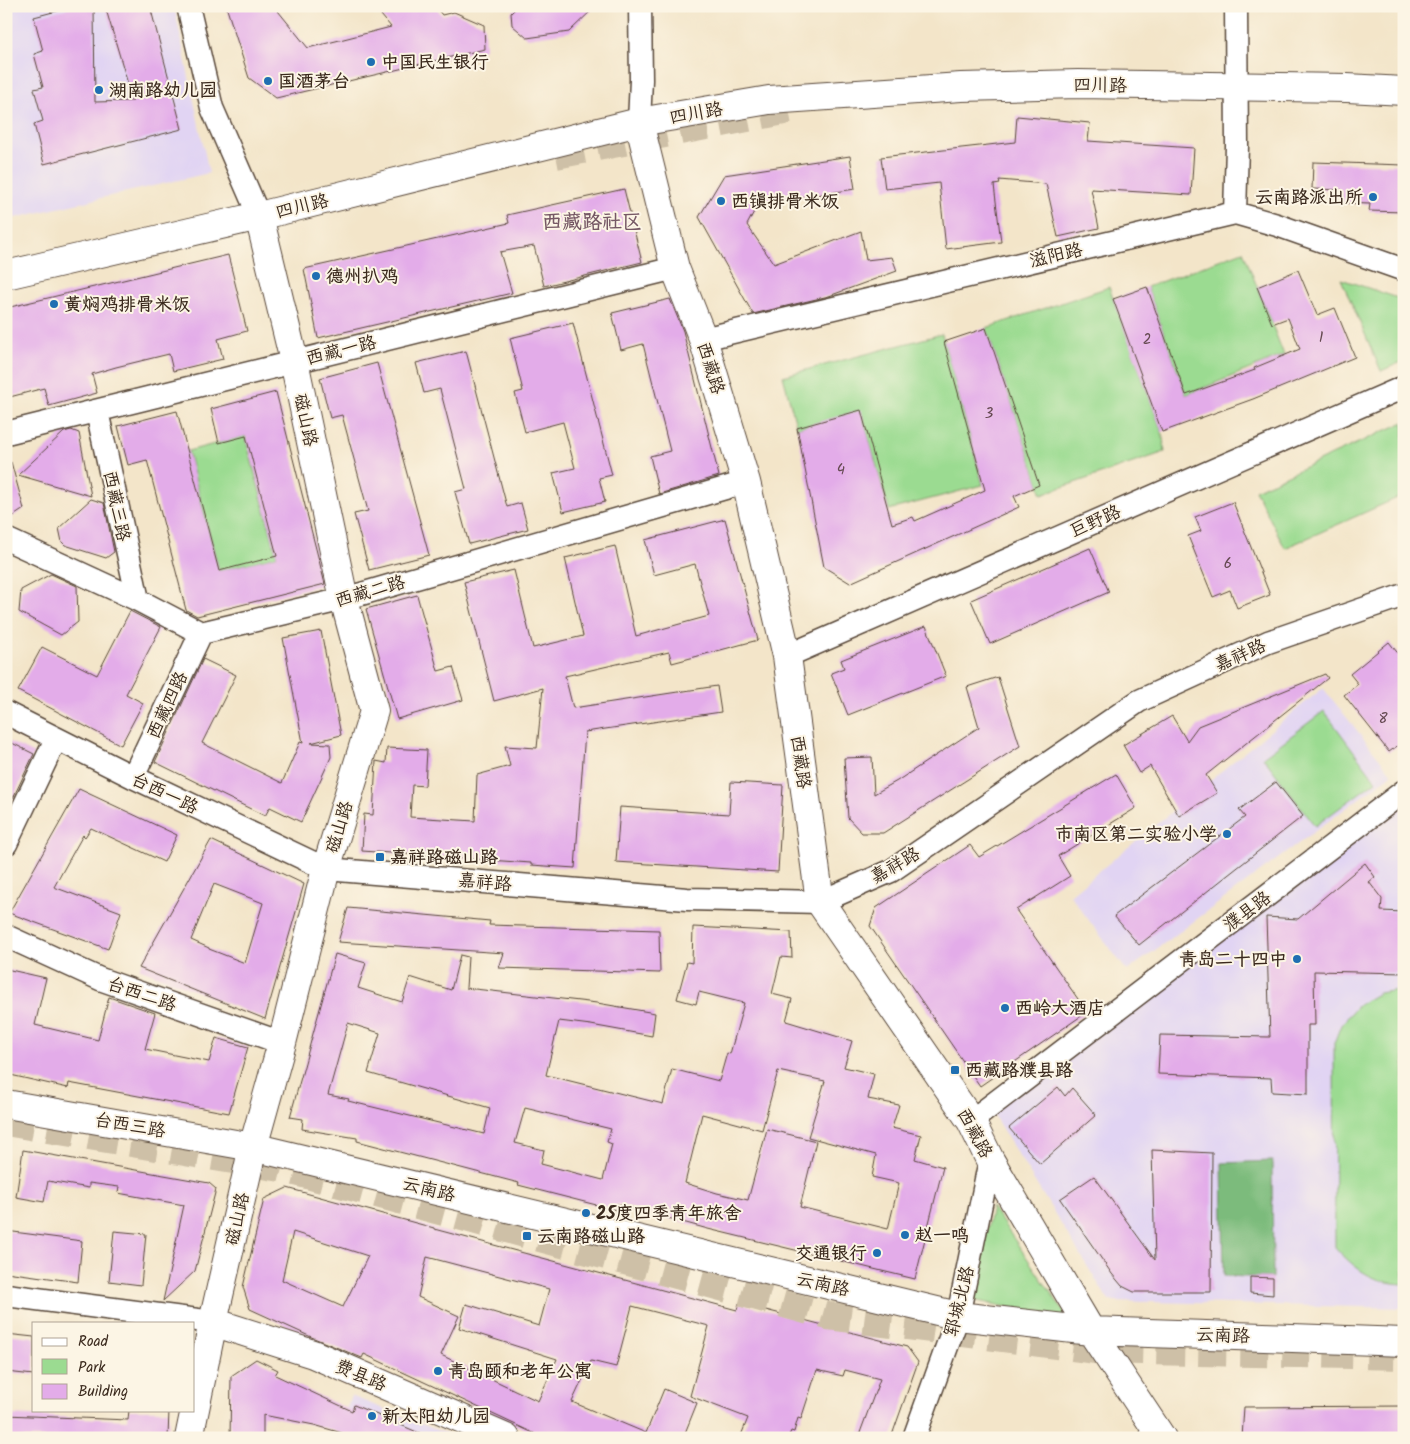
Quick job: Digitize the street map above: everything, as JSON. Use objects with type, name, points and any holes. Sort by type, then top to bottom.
[{"type":"street","points":[[188,6],[212,108],[259,216]]},
{"type":"street","name":"西藏路","points":[[640,6],[641,80],[639,122],[676,268],[703,339],[746,482],[787,656],[820,902],[971,1121],[990,1160],[1090,1330],[1162,1438]]},
{"type":"street","points":[[1235,213],[1237,146],[1236,6]]},
{"type":"street","name":"四川路","points":[[6,276],[259,216],[639,122],[769,100],[961,87],[1078,84],[1347,88],[1404,91]]},
{"type":"street","name":"滋阳路","points":[[703,339],[1235,213],[1277,225],[1404,270]]},
{"type":"street","name":"磁山路","points":[[195,1406],[253,1147],[282,1043],[326,869],[374,711],[344,599],[294,361],[259,216]]},
{"type":"street","name":"西藏一路","points":[[6,433],[676,268]]},
{"type":"street","name":"巨野路","points":[[787,656],[1404,387]]},
{"type":"street","name":"西藏三路","points":[[97,411],[138,600]]},
{"type":"street","name":"西藏二路","points":[[200,633],[344,599],[746,482]]},
{"type":"street","points":[[6,539],[138,600],[200,633]]},
{"type":"street","name":"嘉祥路","points":[[326,869],[687,899],[820,902],[891,871],[1139,701],[1268,642],[1404,595]]},
{"type":"street","name":"西藏四路","points":[[133,777],[200,633]]},
{"type":"street","name":"台西一路","points":[[6,713],[133,777],[326,869]]},
{"type":"street","points":[[6,844],[56,739]]},
{"type":"street","name":"濮县路","points":[[971,1121],[1404,791]]},
{"type":"street","name":"台西二路","points":[[6,936],[100,979],[282,1043]]},
{"type":"street","name":"台西三路","points":[[6,1104],[253,1147]]},
{"type":"street","name":"云南路","points":[[253,1147],[958,1316],[1090,1330],[1404,1342]]},
{"type":"street","name":"郓城北路","points":[[914,1438],[958,1316],[990,1160]]},
{"type":"street","points":[[6,1295],[213,1322]]},
{"type":"street","name":"费县路","points":[[213,1322],[313,1354],[506,1438]]},
{"type":"street","name":"磁山路","points":[[188,1438],[194,1412]]},
{"type":"shaded area","name":"湖南路幼儿园","points":[[6,6],[174,6],[209,173],[6,220]]},
{"type":"shaded area","name":"市南区第二实验小学","points":[[1323,688],[1392,774],[1127,971],[1070,895]]},
{"type":"shaded area","name":"青岛二十四中","points":[[1399,801],[1404,808],[1404,1308],[1109,1301],[991,1111]]},
{"type":"shaded area","name":"新太阳幼儿园","points":[[351,1396],[449,1435],[448,1438],[335,1438]]},
{"type":"green space","points":[[1243,251],[1284,355],[1186,395],[1147,287]]},
{"type":"green space","points":[[1341,279],[1404,300],[1404,361],[1381,371]]},
{"type":"green space","points":[[1109,287],[1162,432],[1165,452],[1042,494],[986,328]]},
{"type":"green space","points":[[942,334],[983,485],[889,510],[861,411],[797,428],[783,376]]},
{"type":"green space","points":[[1404,422],[1404,495],[1285,548],[1255,490]]},
{"type":"green space","points":[[245,436],[277,556],[219,571],[188,451]]},
{"type":"green space","points":[[1324,711],[1376,781],[1315,826],[1263,757]]},
{"type":"green space","points":[[1404,989],[1404,1284],[1374,1278],[1357,1268],[1335,1247],[1334,1043],[1341,1025],[1358,1005],[1379,993]]},
{"type":"green space","points":[[1272,1161],[1273,1278],[1224,1276],[1222,1163]]},
{"type":"green space","points":[[992,1207],[1069,1319],[972,1300]]},
{"type":"building","points":[[76,6],[94,7],[95,102],[133,101],[105,6],[150,6],[182,129],[44,164],[34,124],[43,121],[34,89],[43,87],[34,54],[43,51],[34,17]]},
{"type":"building","points":[[226,6],[274,6],[308,48],[391,27],[381,15],[392,6],[435,6],[442,15],[454,12],[484,25],[485,49],[276,98],[249,78]]},
{"type":"building","points":[[518,6],[596,6],[569,32],[527,38],[512,25],[511,13]]},
{"type":"building","points":[[1017,116],[1090,123],[1088,141],[1194,148],[1191,195],[1091,189],[1099,228],[1058,237],[1046,184],[999,180],[1000,184],[994,185],[1001,242],[946,249],[939,183],[885,189],[881,157],[1015,142]]},
{"type":"building","points":[[850,156],[855,189],[758,204],[747,225],[774,264],[861,231],[866,260],[892,257],[897,271],[829,296],[753,314],[699,217],[724,175]]},
{"type":"building","name":"云南路派出所","points":[[1313,162],[1404,165],[1404,212],[1369,211],[1370,204],[1341,203],[1342,190],[1312,189]]},
{"type":"building","points":[[624,189],[642,262],[544,286],[534,246],[500,252],[512,293],[318,338],[304,269],[509,223],[507,215]]},
{"type":"building","points":[[228,255],[247,331],[218,339],[223,359],[173,371],[169,354],[116,367],[92,374],[97,393],[49,406],[44,388],[6,398],[6,308]]},
{"type":"building","points":[[1298,270],[1317,315],[1335,308],[1355,357],[1253,399],[1162,432],[1113,299],[1147,287],[1186,395],[1255,370],[1254,368],[1300,349],[1288,318],[1272,324],[1257,287]]},
{"type":"building","points":[[670,299],[683,331],[719,476],[659,494],[650,456],[670,451],[643,344],[621,350],[612,313]]},
{"type":"building","points":[[573,323],[612,475],[599,478],[605,502],[563,512],[553,473],[575,468],[563,422],[525,432],[515,393],[523,391],[510,338]]},
{"type":"building","points":[[986,328],[1039,485],[1014,496],[1019,507],[850,583],[824,567],[797,428],[861,410],[892,524],[913,517],[915,521],[985,490],[944,342]]},
{"type":"building","points":[[466,351],[507,507],[521,503],[528,529],[469,544],[455,492],[466,489],[440,389],[424,393],[416,363]]},
{"type":"building","points":[[377,363],[429,555],[369,570],[354,514],[368,511],[342,415],[330,418],[320,378]]},
{"type":"building","points":[[276,392],[325,584],[197,616],[186,610],[147,460],[128,465],[118,426],[177,411],[219,571],[277,556],[246,436],[219,443],[211,409]]},
{"type":"building","points":[[71,430],[79,433],[91,496],[18,475],[64,432]]},
{"type":"building","points":[[11,462],[24,509],[6,521],[6,463]]},
{"type":"building","points":[[91,499],[104,503],[114,552],[106,558],[65,545],[62,542],[59,528]]},
{"type":"building","points":[[1233,502],[1270,595],[1237,608],[1230,590],[1213,597],[1188,536],[1201,531],[1195,517]]},
{"type":"building","points":[[725,519],[758,640],[672,663],[669,652],[565,676],[573,708],[717,686],[721,712],[585,732],[575,868],[362,851],[364,814],[373,815],[376,761],[386,763],[387,748],[427,750],[425,786],[412,785],[410,817],[475,821],[477,775],[510,766],[505,746],[537,748],[543,688],[494,701],[464,582],[514,570],[533,648],[583,636],[565,558],[615,546],[636,636],[709,616],[695,564],[654,575],[645,540]]},
{"type":"building","points":[[1090,548],[1109,592],[990,644],[971,600]]},
{"type":"building","points":[[51,574],[77,586],[78,622],[61,635],[19,612],[21,590]]},
{"type":"building","points":[[417,595],[438,671],[453,667],[463,700],[397,719],[366,609]]},
{"type":"building","points":[[130,611],[161,627],[126,694],[143,703],[121,745],[18,691],[42,647],[97,675]]},
{"type":"building","points":[[926,626],[946,676],[848,715],[831,673],[844,668],[841,660]]},
{"type":"building","points":[[321,631],[341,735],[311,743],[330,744],[331,757],[301,822],[270,807],[265,816],[155,762],[203,659],[236,675],[202,743],[282,783],[300,742],[303,743],[283,638]]},
{"type":"building","points":[[1389,642],[1404,661],[1404,669],[1397,675],[1404,683],[1404,741],[1389,752],[1344,695],[1358,684],[1350,674]]},
{"type":"building","points":[[1325,674],[1328,678],[1206,775],[1217,793],[1179,816],[1150,766],[1139,773],[1123,745],[1172,716],[1187,741],[1198,726]]},
{"type":"building","points":[[998,677],[1020,746],[883,833],[862,833],[848,818],[844,758],[872,757],[874,794],[979,727],[967,687]]},
{"type":"building","points":[[6,740],[34,754],[13,798],[6,794]]},
{"type":"building","points":[[1116,774],[1136,808],[1058,856],[1070,876],[1016,910],[1087,1012],[980,1086],[870,926],[876,908],[970,845],[979,857]]},
{"type":"building","points":[[731,782],[783,785],[778,872],[616,862],[620,807],[729,814]]},
{"type":"building","points":[[1276,782],[1303,816],[1139,945],[1114,916],[1245,817],[1239,810]]},
{"type":"building","points":[[79,789],[177,835],[164,862],[91,828],[85,837],[83,835],[54,887],[121,912],[108,949],[9,913]]},
{"type":"building","points":[[211,840],[304,884],[265,1019],[139,968]],"holes":[[[214,884],[263,903],[245,963],[191,940]]]},
{"type":"building","points":[[1365,863],[1375,877],[1369,882],[1382,899],[1381,911],[1404,912],[1404,973],[1314,971],[1315,1025],[1308,1025],[1308,1094],[1272,1092],[1271,1078],[1158,1074],[1160,1035],[1270,1037],[1266,917],[1298,919]]},
{"type":"building","points":[[348,908],[490,921],[489,925],[659,930],[660,973],[499,968],[504,953],[338,942]]},
{"type":"building","points":[[693,927],[791,932],[792,958],[781,957],[772,994],[792,999],[786,1021],[852,1041],[844,1067],[874,1074],[868,1099],[899,1105],[892,1128],[921,1135],[915,1159],[943,1167],[915,1279],[708,1229],[617,1204],[616,1210],[518,1185],[519,1183],[357,1141],[357,1138],[302,1129],[303,1119],[290,1117],[335,954],[366,963],[358,988],[402,1002],[410,977],[451,990],[460,955],[468,957],[466,988],[597,1003],[655,1013],[652,1036],[559,1021],[546,1075],[663,1104],[672,1069],[719,1081],[727,1053],[730,1054],[744,1003],[699,992],[696,1004],[677,999],[687,962],[692,963]],"holes":[[[348,1023],[380,1033],[368,1073],[490,1108],[484,1134],[328,1095]],[[778,1071],[825,1081],[808,1137],[876,1155],[872,1177],[899,1183],[888,1229],[800,1207],[816,1141],[767,1129],[748,1200],[685,1183],[702,1114],[762,1130]],[[525,1108],[611,1129],[607,1142],[612,1144],[603,1180],[541,1164],[544,1150],[515,1143]]]},
{"type":"building","points":[[6,969],[46,978],[35,1025],[98,1040],[109,997],[155,1013],[145,1049],[209,1062],[216,1038],[248,1047],[229,1113],[69,1083],[68,1088],[6,1074]]},
{"type":"building","points":[[1058,1087],[1065,1096],[1072,1088],[1096,1115],[1040,1164],[1009,1128]]},
{"type":"building","points":[[23,1150],[209,1183],[216,1189],[195,1271],[163,1301],[184,1205],[118,1193],[119,1187],[89,1183],[89,1188],[48,1181],[44,1202],[16,1197]]},
{"type":"building","points":[[1152,1150],[1212,1153],[1211,1292],[1134,1292],[1122,1286],[1060,1199],[1094,1176],[1155,1260]]},
{"type":"building","points":[[287,1188],[737,1310],[739,1303],[907,1347],[918,1362],[891,1438],[858,1438],[880,1379],[845,1370],[843,1376],[817,1370],[801,1419],[798,1418],[794,1432],[791,1431],[788,1438],[740,1438],[748,1418],[690,1396],[709,1326],[632,1306],[616,1367],[591,1361],[572,1402],[646,1433],[664,1389],[697,1403],[683,1438],[544,1438],[364,1354],[362,1358],[250,1309],[243,1287],[264,1199]],"holes":[[[293,1232],[368,1256],[343,1307],[282,1280]],[[427,1257],[549,1289],[539,1326],[466,1304],[459,1328],[557,1359],[538,1401],[441,1355],[459,1316],[418,1297]]]},
{"type":"building","points":[[6,1231],[82,1241],[78,1282],[6,1272]]},
{"type":"building","points":[[114,1231],[146,1234],[141,1285],[109,1281]]},
{"type":"building","points":[[1250,1277],[1273,1278],[1273,1295],[1250,1293]]},
{"type":"building","points":[[6,1334],[32,1337],[32,1375],[6,1372]]},
{"type":"building","points":[[256,1359],[278,1370],[275,1375],[352,1411],[354,1405],[431,1438],[340,1438],[342,1433],[314,1425],[263,1415],[263,1438],[230,1438],[231,1376]]},
{"type":"building","points":[[1404,1406],[1404,1438],[1242,1438],[1244,1407]]},
{"type":"building","points":[[129,1412],[169,1412],[168,1438],[6,1438],[6,1415],[128,1420]]},
{"type":"tunnel","points":[[556,155],[789,110]]},
{"type":"tunnel","points":[[6,1122],[281,1168],[828,1316],[1096,1350],[1404,1356]]},
{"type":"place","name":"中国民生银行","points":[[371,62]]},
{"type":"place","name":"国酒茅台","points":[[268,81]]},
{"type":"place","name":"湖南路幼儿园","points":[[99,90]]},
{"type":"place","name":"云南路派出所","points":[[1373,197]]},
{"type":"place","name":"西镇排骨米饭","points":[[721,201]]},
{"type":"place","name":"德州扒鸡","points":[[316,276]]},
{"type":"place","name":"黄焖鸡排骨米饭","points":[[54,304]]},
{"type":"place","name":"市南区第二实验小学","points":[[1227,834]]},
{"type":"place","name":"嘉祥路磁山路","points":[[380,857]]},
{"type":"place","name":"青岛二十四中","points":[[1297,959]]},
{"type":"place","name":"西岭大酒店","points":[[1005,1008]]},
{"type":"place","name":"西藏路濮县路","points":[[955,1070]]},
{"type":"place","name":"25度四季青年旅舍","points":[[586,1213]]},
{"type":"place","name":"赵一鸣","points":[[905,1235]]},
{"type":"place","name":"云南路磁山路","points":[[527,1236]]},
{"type":"place","name":"交通银行","points":[[877,1253]]},
{"type":"place","name":"青岛颐和老年公寓","points":[[438,1371]]},
{"type":"place","name":"新太阳幼儿园","points":[[372,1416]]},
{"type":"district","name":"西藏路社区","points":[[592,221]]}]
